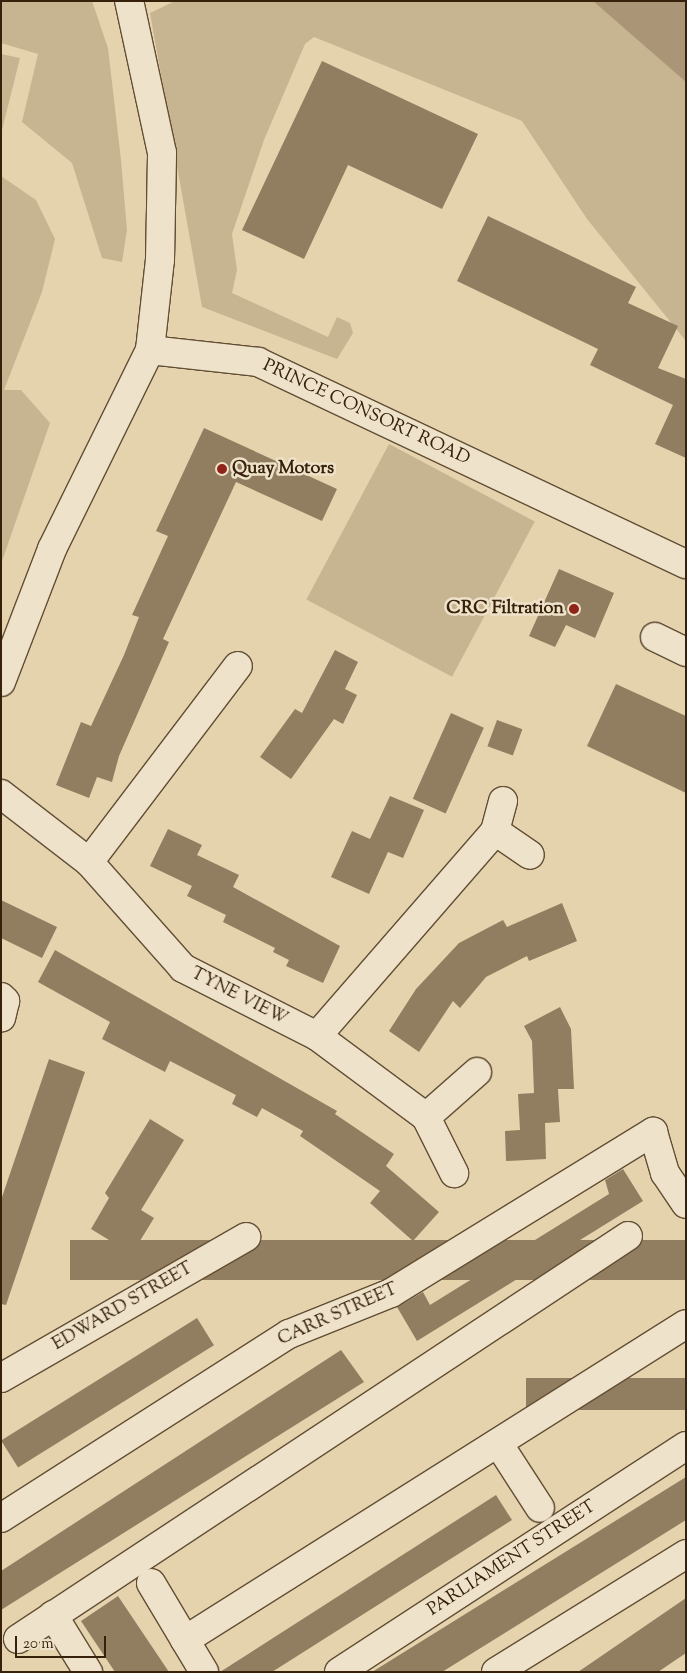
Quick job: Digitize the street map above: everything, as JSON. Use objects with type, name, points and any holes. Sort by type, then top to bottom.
[{"type":"street","points":[[1,682],[52,550],[150,350],[160,260],[162,153],[129,1]]},
{"type":"street","name":"PRINCE CONSORT ROAD","points":[[150,350],[258,362],[686,564]]},
{"type":"street","points":[[654,637],[686,652]]},
{"type":"street","points":[[88,862],[238,666]]},
{"type":"street","name":"TYNE VIEW","points":[[1,794],[88,862],[183,968],[317,1036],[426,1117],[454,1174]]},
{"type":"street","points":[[317,1036],[495,831],[503,801]]},
{"type":"street","points":[[495,831],[530,855]]},
{"type":"street","points":[[1,997],[1,1018]]},
{"type":"street","points":[[426,1117],[477,1072]]},
{"type":"street","name":"CARR STREET","points":[[1,1518],[289,1334],[390,1293],[653,1132],[665,1173],[686,1204]]},
{"type":"street","points":[[18,1638],[628,1236]]},
{"type":"street","name":"EDWARD STREET","points":[[1,1378],[246,1237]]},
{"type":"street","points":[[185,1640],[686,1324]]},
{"type":"street","points":[[498,1443],[540,1508]]},
{"type":"street","name":"PARLIAMENT STREET","points":[[339,1672],[686,1446]]},
{"type":"street","points":[[496,1672],[686,1554]]},
{"type":"street","points":[[150,1583],[204,1672]]},
{"type":"street","points":[[53,1615],[88,1672]]},
{"type":"shaded area","points":[[1,1],[92,1],[108,48],[121,160],[127,230],[122,262],[102,258],[72,163],[22,122],[38,54],[1,43]]},
{"type":"shaded area","points":[[175,1],[596,1],[686,78],[686,341],[587,219],[522,121],[314,37],[305,44],[264,140],[232,234],[237,270],[232,293],[328,337],[337,317],[350,323],[353,333],[337,359],[202,307],[150,13]]},
{"type":"shaded area","points":[[593,1],[686,1],[686,82]]},
{"type":"shaded area","points":[[1,54],[20,58],[1,134]]},
{"type":"shaded area","points":[[1,176],[36,200],[55,239],[42,292],[4,390],[21,390],[50,423],[1,564]]},
{"type":"shaded area","points":[[389,444],[535,521],[452,677],[306,599]]},
{"type":"building","points":[[322,61],[478,134],[442,209],[348,165],[304,259],[242,230]]},
{"type":"building","points":[[488,216],[636,287],[628,303],[678,326],[658,368],[686,379],[686,458],[655,444],[673,405],[590,365],[598,349],[457,281]]},
{"type":"building","points":[[204,428],[337,489],[322,521],[236,482],[163,639],[169,642],[119,756],[112,782],[97,777],[89,798],[56,785],[81,722],[91,726],[124,655],[139,617],[132,615],[168,536],[156,531]]},
{"type":"building","name":"CRC Filtration","points":[[559,569],[614,593],[595,638],[566,625],[555,647],[529,636]]},
{"type":"building","points":[[335,650],[358,662],[345,689],[357,695],[343,724],[334,719],[291,779],[260,757],[295,709],[302,713]]},
{"type":"building","points":[[616,684],[686,716],[686,793],[587,746]]},
{"type":"building","points":[[451,713],[484,728],[446,814],[413,799]]},
{"type":"building","points":[[497,720],[522,729],[513,756],[487,746]]},
{"type":"building","points":[[390,796],[424,810],[403,858],[388,852],[369,894],[331,877],[352,831],[370,839]]},
{"type":"building","points":[[168,829],[202,845],[197,855],[239,875],[233,887],[340,946],[323,983],[286,966],[289,960],[273,952],[275,948],[223,922],[226,915],[187,896],[192,886],[150,866]]},
{"type":"building","points":[[1,900],[57,927],[42,958],[1,938]]},
{"type":"building","points":[[562,903],[577,941],[529,961],[527,956],[486,977],[460,1008],[453,1001],[419,1052],[389,1031],[416,989],[459,943],[503,920],[507,927]]},
{"type":"building","points":[[55,950],[337,1111],[335,1114],[394,1154],[386,1166],[439,1212],[413,1241],[370,1203],[380,1191],[300,1136],[303,1131],[262,1108],[257,1117],[232,1104],[236,1095],[170,1061],[165,1072],[102,1039],[110,1022],[38,982]]},
{"type":"building","points":[[560,1007],[571,1029],[574,1089],[558,1089],[560,1122],[545,1123],[546,1159],[506,1161],[505,1131],[520,1130],[518,1094],[534,1093],[532,1041],[524,1026]]},
{"type":"building","points":[[49,1059],[85,1072],[6,1305],[1,1304],[1,1200]]},
{"type":"building","points":[[150,1119],[184,1140],[141,1210],[154,1218],[132,1254],[91,1229],[109,1198],[105,1193]]},
{"type":"building","points":[[623,1169],[643,1201],[417,1341],[397,1307],[423,1292],[430,1305],[609,1194],[605,1180]]},
{"type":"building","points":[[70,1240],[686,1240],[686,1280],[70,1280]]},
{"type":"building","points":[[197,1318],[214,1345],[18,1468],[1,1440]]},
{"type":"building","points":[[341,1350],[364,1382],[1,1610],[1,1571]]},
{"type":"building","points":[[526,1378],[686,1378],[686,1410],[526,1410]]},
{"type":"building","points":[[686,1477],[686,1520],[442,1672],[372,1672]]},
{"type":"building","points":[[496,1495],[512,1520],[272,1672],[220,1672]]},
{"type":"building","points":[[118,1596],[169,1672],[115,1672],[81,1621]]},
{"type":"building","points":[[686,1598],[686,1653],[658,1672],[578,1672]]},
{"type":"place","name":"Quay Motors","points":[[222,469]]},
{"type":"place","name":"CRC Filtration","points":[[574,609]]}]
